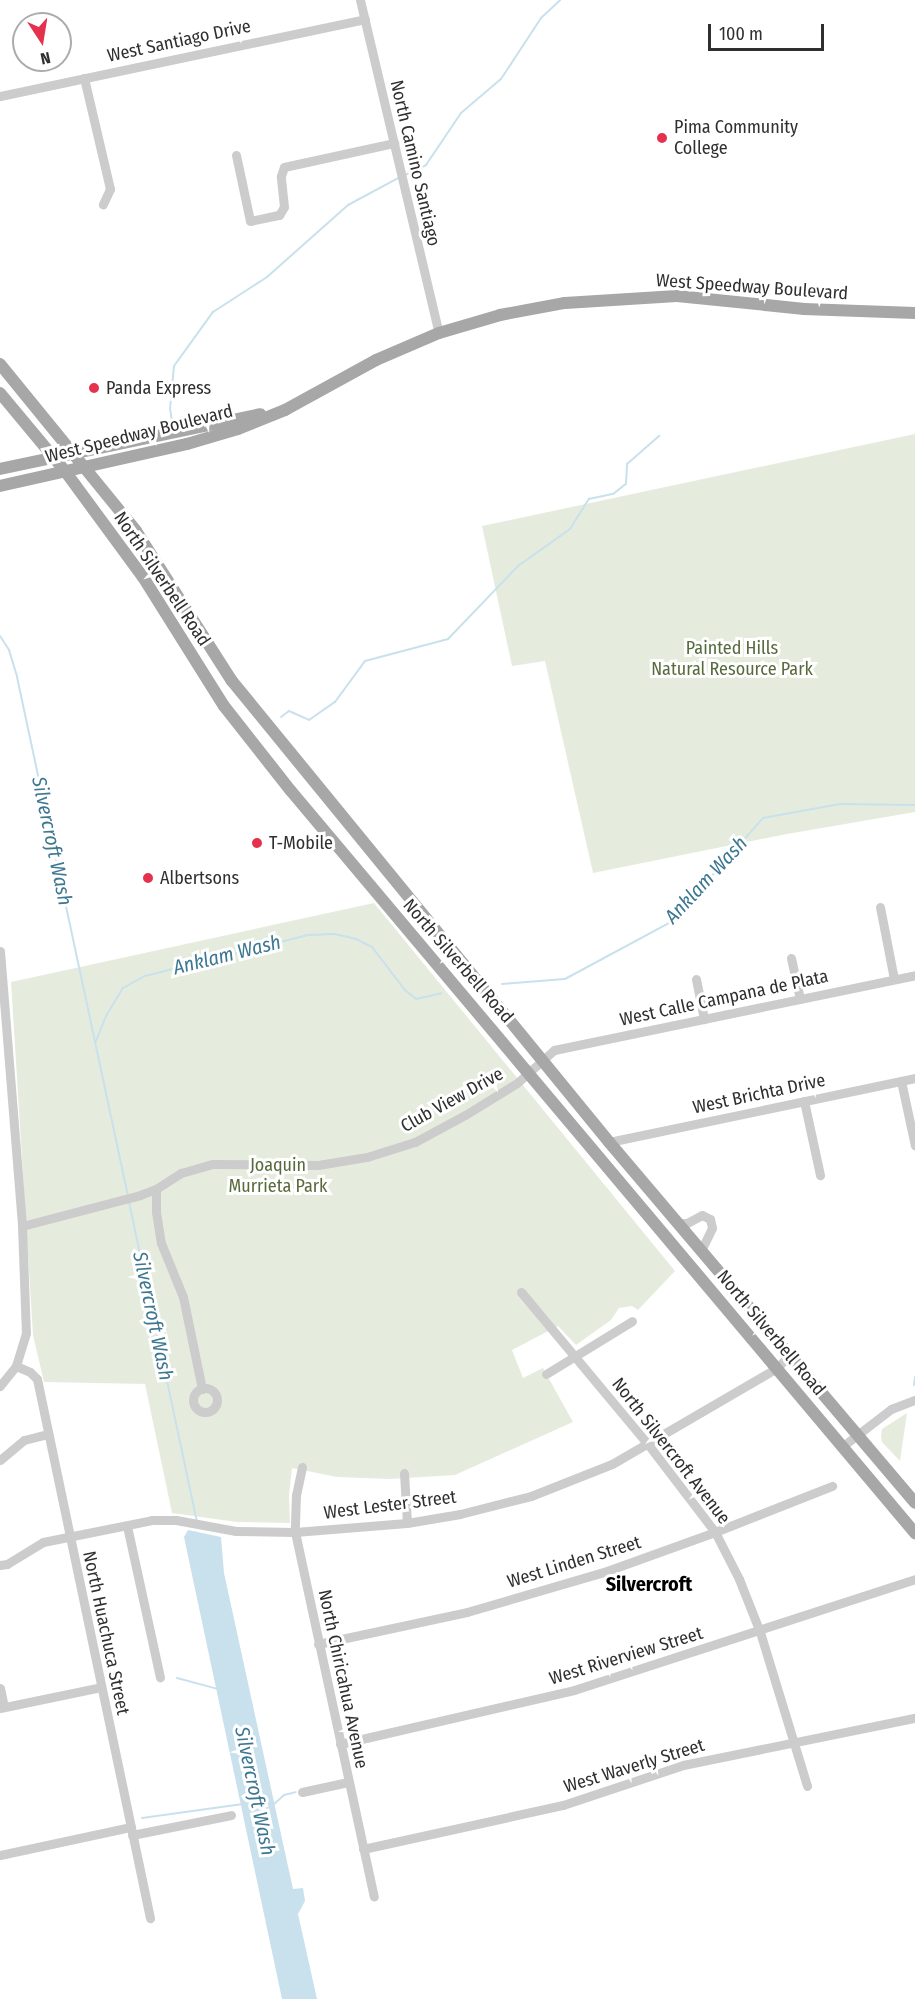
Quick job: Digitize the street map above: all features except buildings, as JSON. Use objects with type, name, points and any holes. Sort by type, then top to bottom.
[{"type":"main road","name":"West Speedway Boulevard","points":[[0,486],[194,443],[238,429],[285,410],[376,360],[439,333],[500,315],[565,303],[676,296],[804,309],[915,313]]},
{"type":"main road","name":"North Silverbell Road","points":[[0,364],[136,531],[228,676],[362,843],[544,1059],[609,1142],[915,1503]]},
{"type":"main road","name":"North Silverbell Road","points":[[0,393],[65,471],[143,577],[224,706],[346,859],[529,1072],[915,1533]]},
{"type":"main road","name":"West Speedway Boulevard","points":[[0,470],[285,410]]},
{"type":"main road","points":[[596,1152],[609,1142]]},
{"type":"street","name":"North Camino Santiago","points":[[360,0],[439,333]]},
{"type":"street","name":"West Santiago Drive","points":[[0,96],[365,19]]},
{"type":"street","points":[[84,78],[110,189],[103,204]]},
{"type":"street","points":[[236,155],[250,221],[279,215],[284,207],[281,176],[284,167],[394,143]]},
{"type":"street","points":[[880,907],[894,979]]},
{"type":"street","points":[[0,951],[22,1227],[26,1333],[16,1366],[0,1386]]},
{"type":"street","points":[[791,958],[800,999]]},
{"type":"street","name":"West Calle Campana de Plata","points":[[544,1059],[554,1050],[915,975]]},
{"type":"street","points":[[696,979],[704,1019]]},
{"type":"street","name":"Club View Drive","points":[[22,1227],[140,1195],[156,1189],[181,1173],[213,1164],[318,1165],[386,1151],[415,1142],[465,1115],[529,1072],[544,1059]]},
{"type":"street","name":"West Brichta Drive","points":[[609,1142],[915,1078]]},
{"type":"street","points":[[901,1081],[915,1146]]},
{"type":"street","points":[[804,1101],[820,1175]]},
{"type":"street","points":[[156,1189],[156,1212],[161,1243],[183,1297],[202,1389]]},
{"type":"street","points":[[677,1223],[687,1223],[702,1215],[710,1220],[712,1228],[701,1251]]},
{"type":"street","name":"North Silvercroft Avenue","points":[[521,1292],[647,1443],[715,1532],[739,1579],[760,1632],[807,1786]]},
{"type":"street","points":[[546,1374],[632,1321]]},
{"type":"street","name":"West Lester Street","points":[[0,1565],[7,1564],[43,1542],[152,1520],[186,1522],[236,1531],[295,1532],[407,1523],[460,1514],[531,1496],[612,1464],[777,1368],[790,1354]]},
{"type":"street","name":"North Huachuca Street","points":[[16,1366],[30,1372],[37,1380],[150,1918]]},
{"type":"street","points":[[843,1446],[891,1409],[915,1400]]},
{"type":"street","points":[[0,1460],[24,1440],[48,1434]]},
{"type":"street","name":"North Chiricahua Avenue","points":[[302,1467],[297,1495],[295,1532],[374,1897]]},
{"type":"street","points":[[404,1473],[407,1523]]},
{"type":"street","name":"West Linden Street","points":[[318,1644],[467,1612],[604,1572],[832,1486]]},
{"type":"street","points":[[127,1526],[160,1677]]},
{"type":"street","name":"West Riverview Street","points":[[340,1744],[574,1690],[760,1632],[915,1579]]},
{"type":"street","points":[[0,1688],[2,1708],[101,1687]]},
{"type":"street","name":"West Waverly Street","points":[[363,1849],[563,1805],[683,1765],[915,1718]]},
{"type":"street","points":[[302,1792],[348,1782]]},
{"type":"street","points":[[0,1855],[231,1815]]},
{"type":"green space","name":"Painted Hills Natural Resource Park","points":[[915,434],[915,812],[787,834],[593,873],[545,661],[512,666],[482,526]]},
{"type":"green space","name":"Joaquin Murrieta Park","points":[[374,903],[675,1271],[638,1310],[632,1306],[619,1308],[611,1320],[576,1345],[558,1326],[512,1350],[523,1378],[543,1368],[573,1422],[455,1475],[390,1479],[337,1477],[292,1468],[289,1496],[290,1523],[237,1522],[172,1513],[145,1384],[44,1382],[33,1335],[11,982]]},
{"type":"green space","points":[[907,1413],[900,1461],[882,1442],[882,1429]]},
{"type":"water","points":[[188,1530],[221,1537],[224,1573],[293,1889],[303,1888],[305,1901],[298,1914],[317,1999],[282,1999],[184,1537]]},
{"type":"waterway","points":[[405,175],[426,165],[461,113],[501,79],[541,18],[560,0]]},
{"type":"waterway","points":[[172,421],[170,409],[174,366],[213,312],[267,277],[348,205],[400,177]]},
{"type":"waterway","points":[[281,717],[289,711],[309,720],[335,702],[365,661],[448,639],[518,566],[570,529],[589,499],[613,494],[626,484],[627,464],[659,436]]},
{"type":"waterway","name":"Silvercroft Wash","points":[[0,636],[9,650],[17,677],[128,1196]]},
{"type":"waterway","name":"Anklam Wash","points":[[502,984],[565,979],[671,922],[763,818],[840,804],[915,805]]},
{"type":"waterway","name":"Anklam Wash","points":[[96,1041],[106,1016],[123,988],[145,976],[308,935],[335,934],[356,939],[372,947],[405,990],[416,999],[441,993]]},
{"type":"waterway","name":"Silvercroft Wash","points":[[129,1202],[197,1522]]},
{"type":"waterway","points":[[914,1385],[915,1377]]},
{"type":"waterway","points":[[177,1678],[218,1689]]},
{"type":"waterway","points":[[273,1805],[284,1795],[296,1792]]},
{"type":"waterway","points":[[142,1818],[243,1804]]},
{"type":"place","name":"Pima Community College","points":[[662,138]]},
{"type":"place","name":"Panda Express","points":[[94,388]]},
{"type":"place","name":"T-Mobile","points":[[257,843]]},
{"type":"place","name":"Albertsons","points":[[148,878]]},
{"type":"district","name":"Silvercroft","points":[[649,1584]]}]
